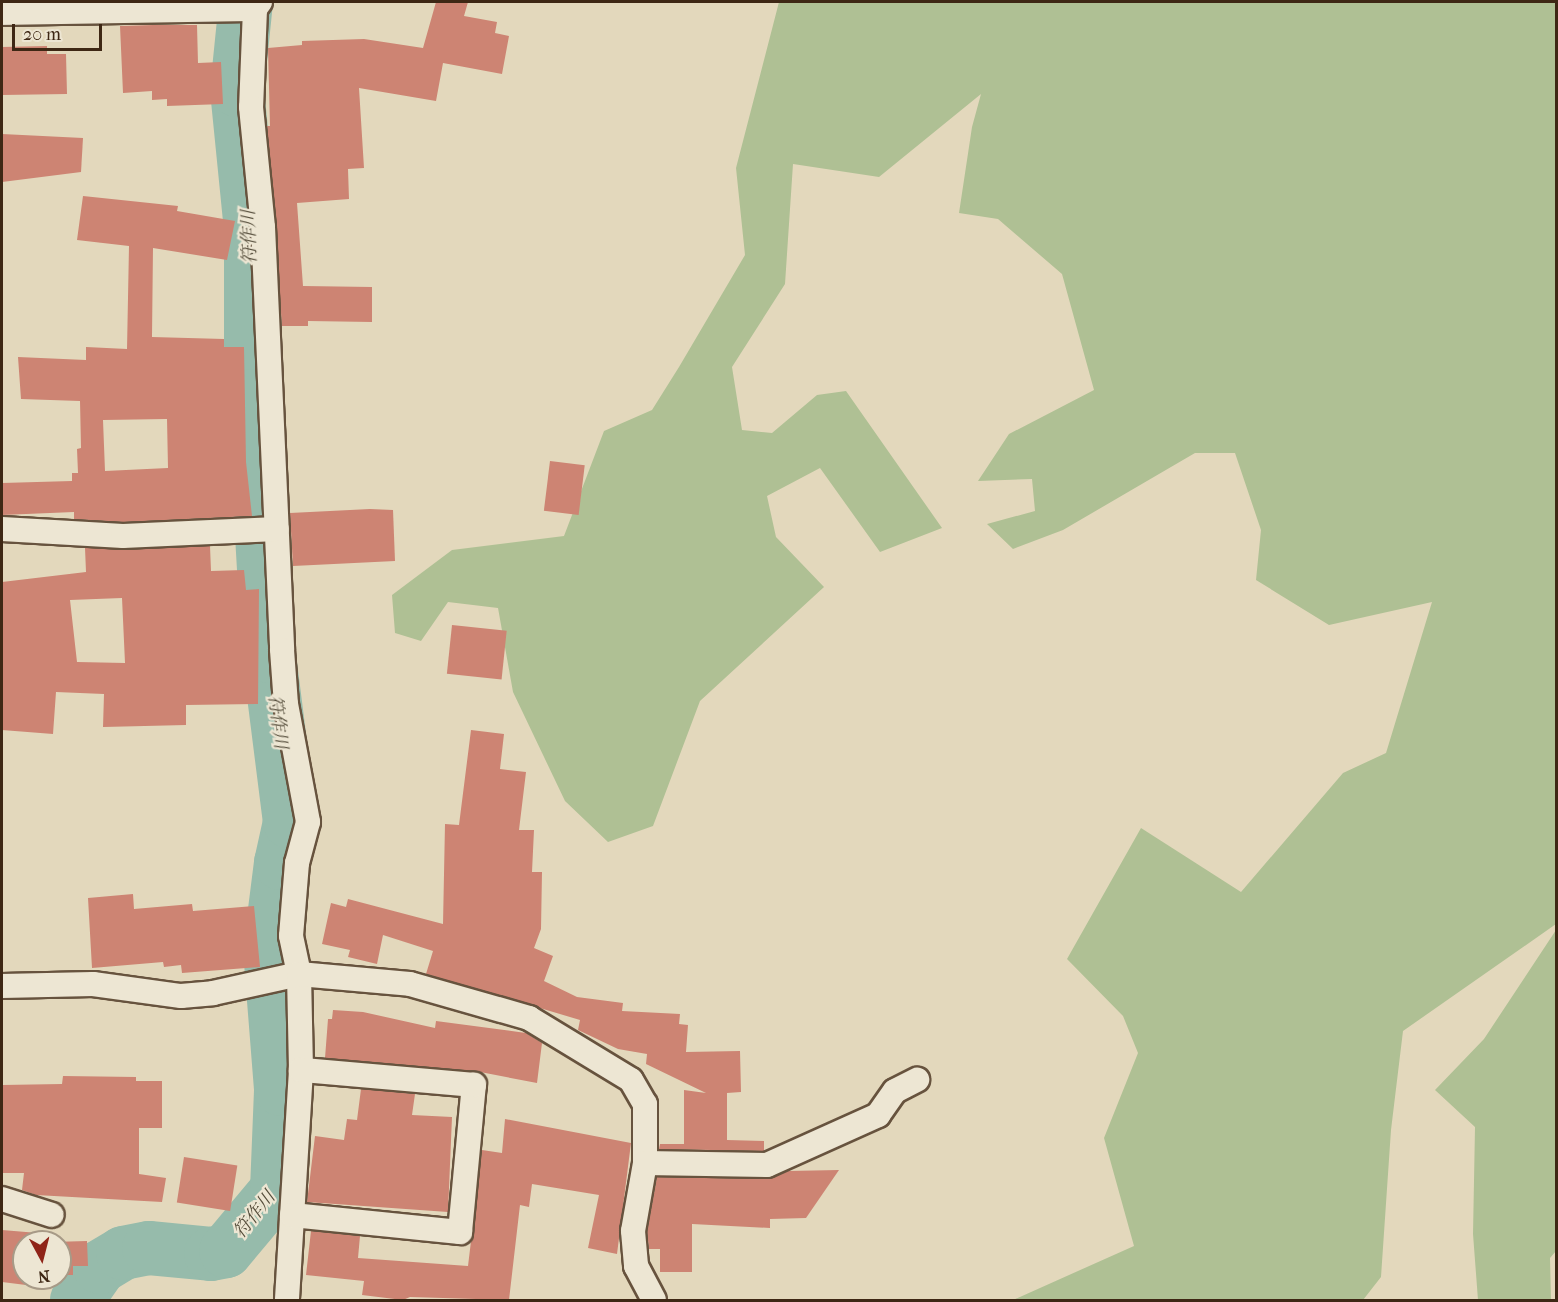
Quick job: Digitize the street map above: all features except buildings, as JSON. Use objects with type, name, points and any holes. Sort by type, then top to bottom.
[{"type":"street","points":[[2,12],[217,11],[256,6],[251,107],[263,227],[265,341],[286,704],[308,822],[293,898],[291,936],[298,974],[301,1070],[287,1300]]},
{"type":"street","points":[[2,529],[123,536],[276,529]]},
{"type":"street","points":[[2,986],[93,984],[182,996],[298,974],[410,984],[529,1018],[631,1080],[645,1104],[645,1163],[633,1231],[636,1266],[654,1300]]},
{"type":"street","points":[[292,1215],[460,1232],[474,1085],[301,1070]]},
{"type":"street","points":[[645,1163],[766,1166],[878,1115],[895,1091],[917,1080]]},
{"type":"street","points":[[2,1199],[52,1215]]},
{"type":"green space","points":[[779,2],[1556,2],[1556,924],[1403,1031],[1391,1130],[1381,1277],[1363,1300],[1013,1300],[1134,1246],[1104,1138],[1138,1053],[1123,1016],[1067,959],[1141,828],[1241,892],[1343,773],[1386,753],[1432,602],[1329,625],[1256,580],[1261,530],[1235,453],[1195,453],[1063,530],[1013,549],[987,524],[1035,511],[1032,479],[978,481],[1009,434],[1094,390],[1062,274],[998,219],[959,213],[972,127],[981,94],[879,177],[793,164],[785,284],[732,367],[742,430],[772,433],[817,395],[846,391],[942,528],[880,552],[820,468],[767,496],[776,537],[824,587],[700,701],[653,826],[608,842],[565,801],[513,692],[498,608],[448,602],[421,641],[395,633],[392,595],[452,550],[564,536],[604,431],[652,410],[679,367],[745,255],[736,168]]},
{"type":"green space","points":[[1556,930],[1556,1251],[1550,1258],[1551,1300],[1478,1300],[1473,1234],[1475,1127],[1435,1090],[1484,1039]]},
{"type":"waterway","name":"符作川","points":[[77,1300],[100,1267],[123,1253],[149,1248],[211,1254],[226,1251],[277,1190],[281,1089],[270,950],[281,863],[290,822],[269,656],[251,343],[251,230],[237,90],[246,2]]}]
